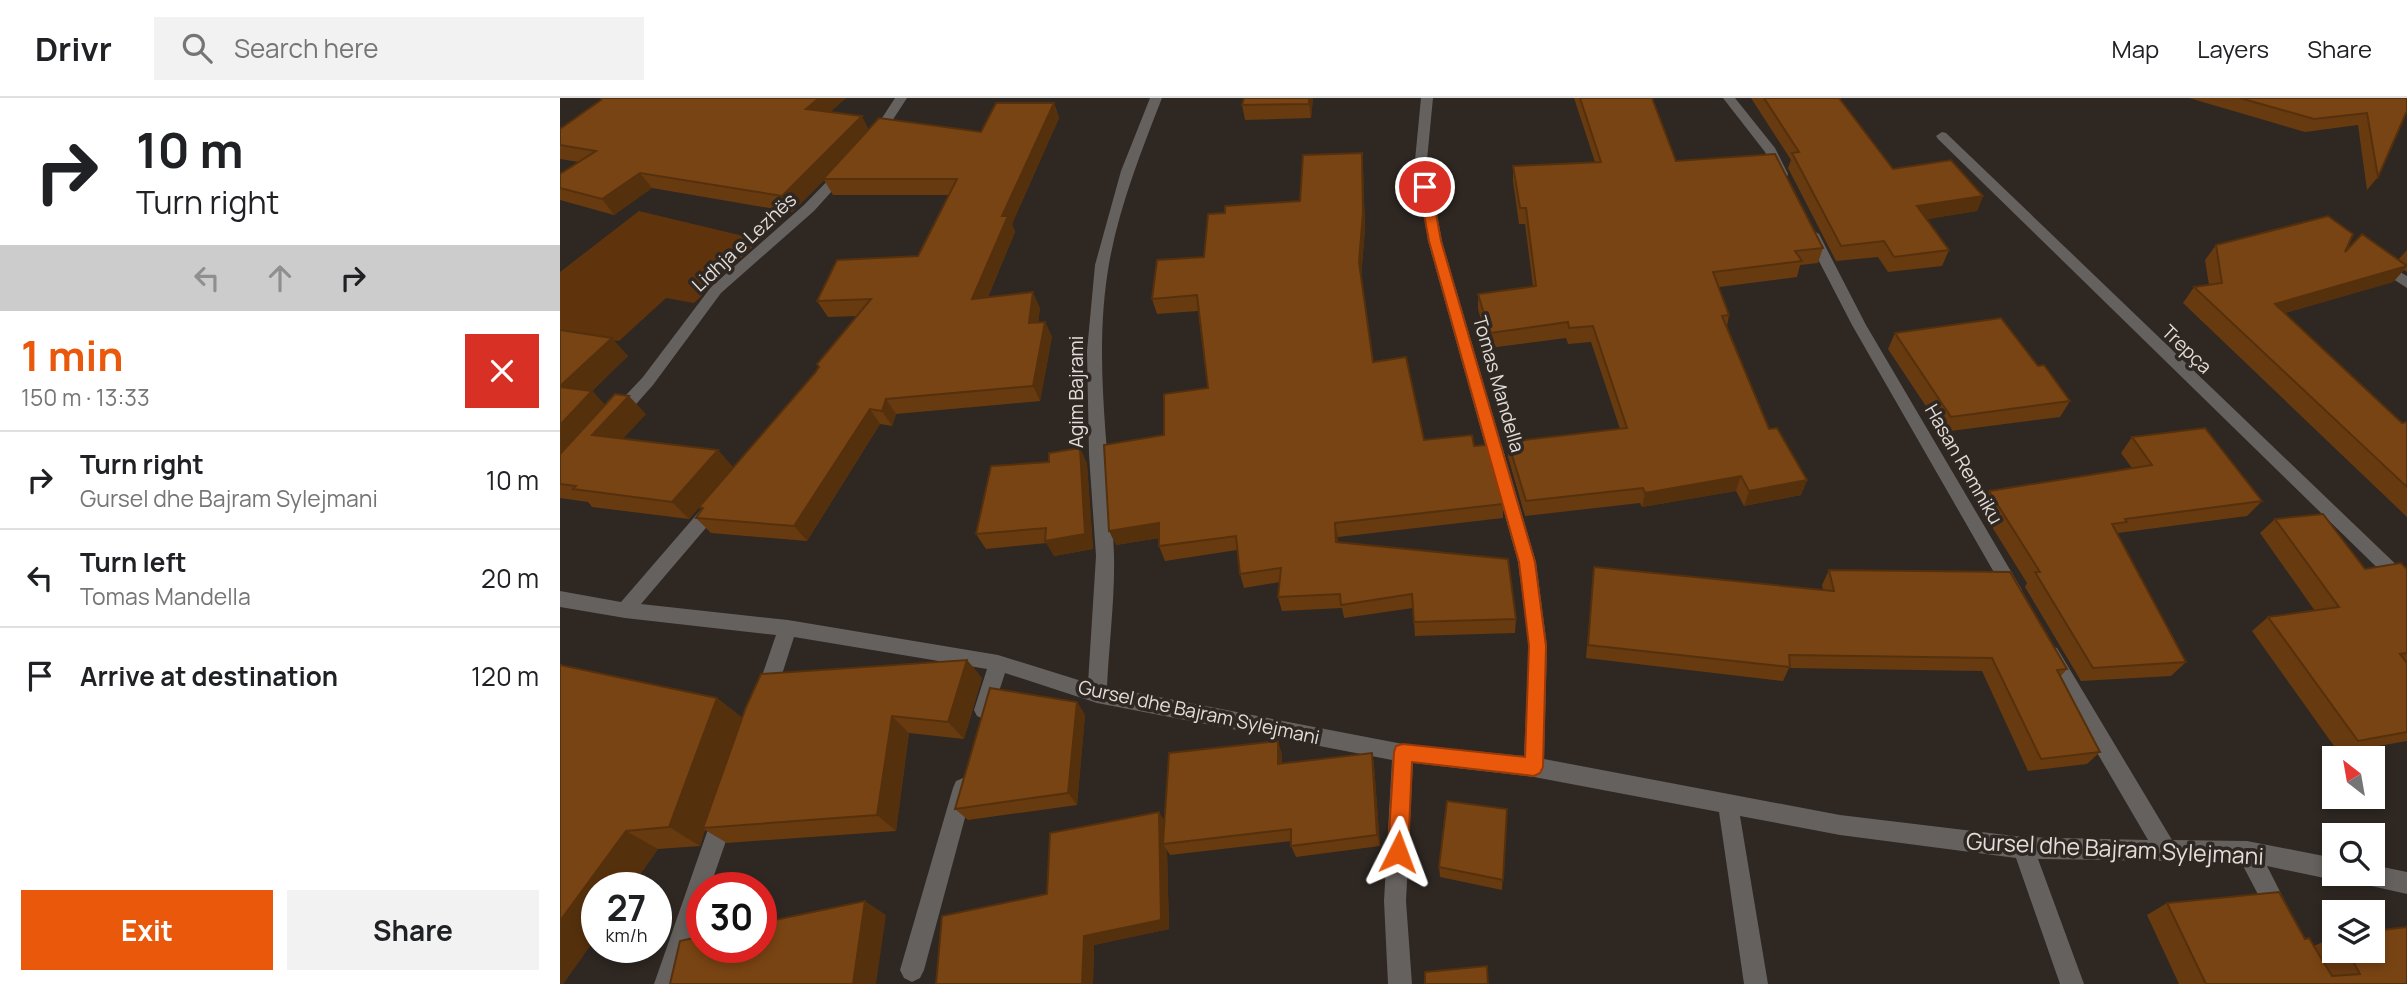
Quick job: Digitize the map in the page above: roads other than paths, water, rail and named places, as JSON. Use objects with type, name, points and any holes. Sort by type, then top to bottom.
[{"type":"street","points":[[868,145],[901,98]]},
{"type":"street","name":"Agim Bajrami","points":[[1097,694],[1105,556],[1097,455],[1095,351],[1102,265],[1127,171],[1156,98]]},
{"type":"street","name":"Tomas Mandella","points":[[1427,98],[1421,160],[1435,241],[1527,562],[1538,646],[1534,767]]},
{"type":"street","points":[[1729,98],[1771,151],[1787,185]]},
{"type":"street","name":"Trepça","points":[[1942,136],[2407,586]]},
{"type":"street","name":"Lidhja e Lezhës","points":[[604,429],[648,381],[716,290],[809,208],[851,163]]},
{"type":"street","name":"Hasan Remniku","points":[[1804,218],[1860,325],[2018,600]]},
{"type":"street","points":[[2374,260],[2407,283]]},
{"type":"street","points":[[625,610],[731,486]]},
{"type":"street","name":"Gursel dhe Bajram Sylejmani","points":[[560,599],[625,610],[788,628],[998,663],[1097,694],[1403,752],[1534,767],[1728,806],[1840,825],[2023,848],[2247,852],[2322,867]]},
{"type":"street","points":[[757,721],[788,628]]},
{"type":"street","points":[[2039,636],[2166,850]]},
{"type":"street","points":[[979,729],[998,663]]},
{"type":"street","points":[[1400,984],[1395,901],[1403,752]]},
{"type":"street","points":[[912,970],[968,769]]},
{"type":"street","points":[[666,984],[730,800]]},
{"type":"street","points":[[1728,806],[1756,984]]},
{"type":"street","points":[[2023,848],[2072,984]]},
{"type":"street","points":[[2247,852],[2292,936]]},
{"type":"street","points":[[2385,879],[2407,883]]}]
